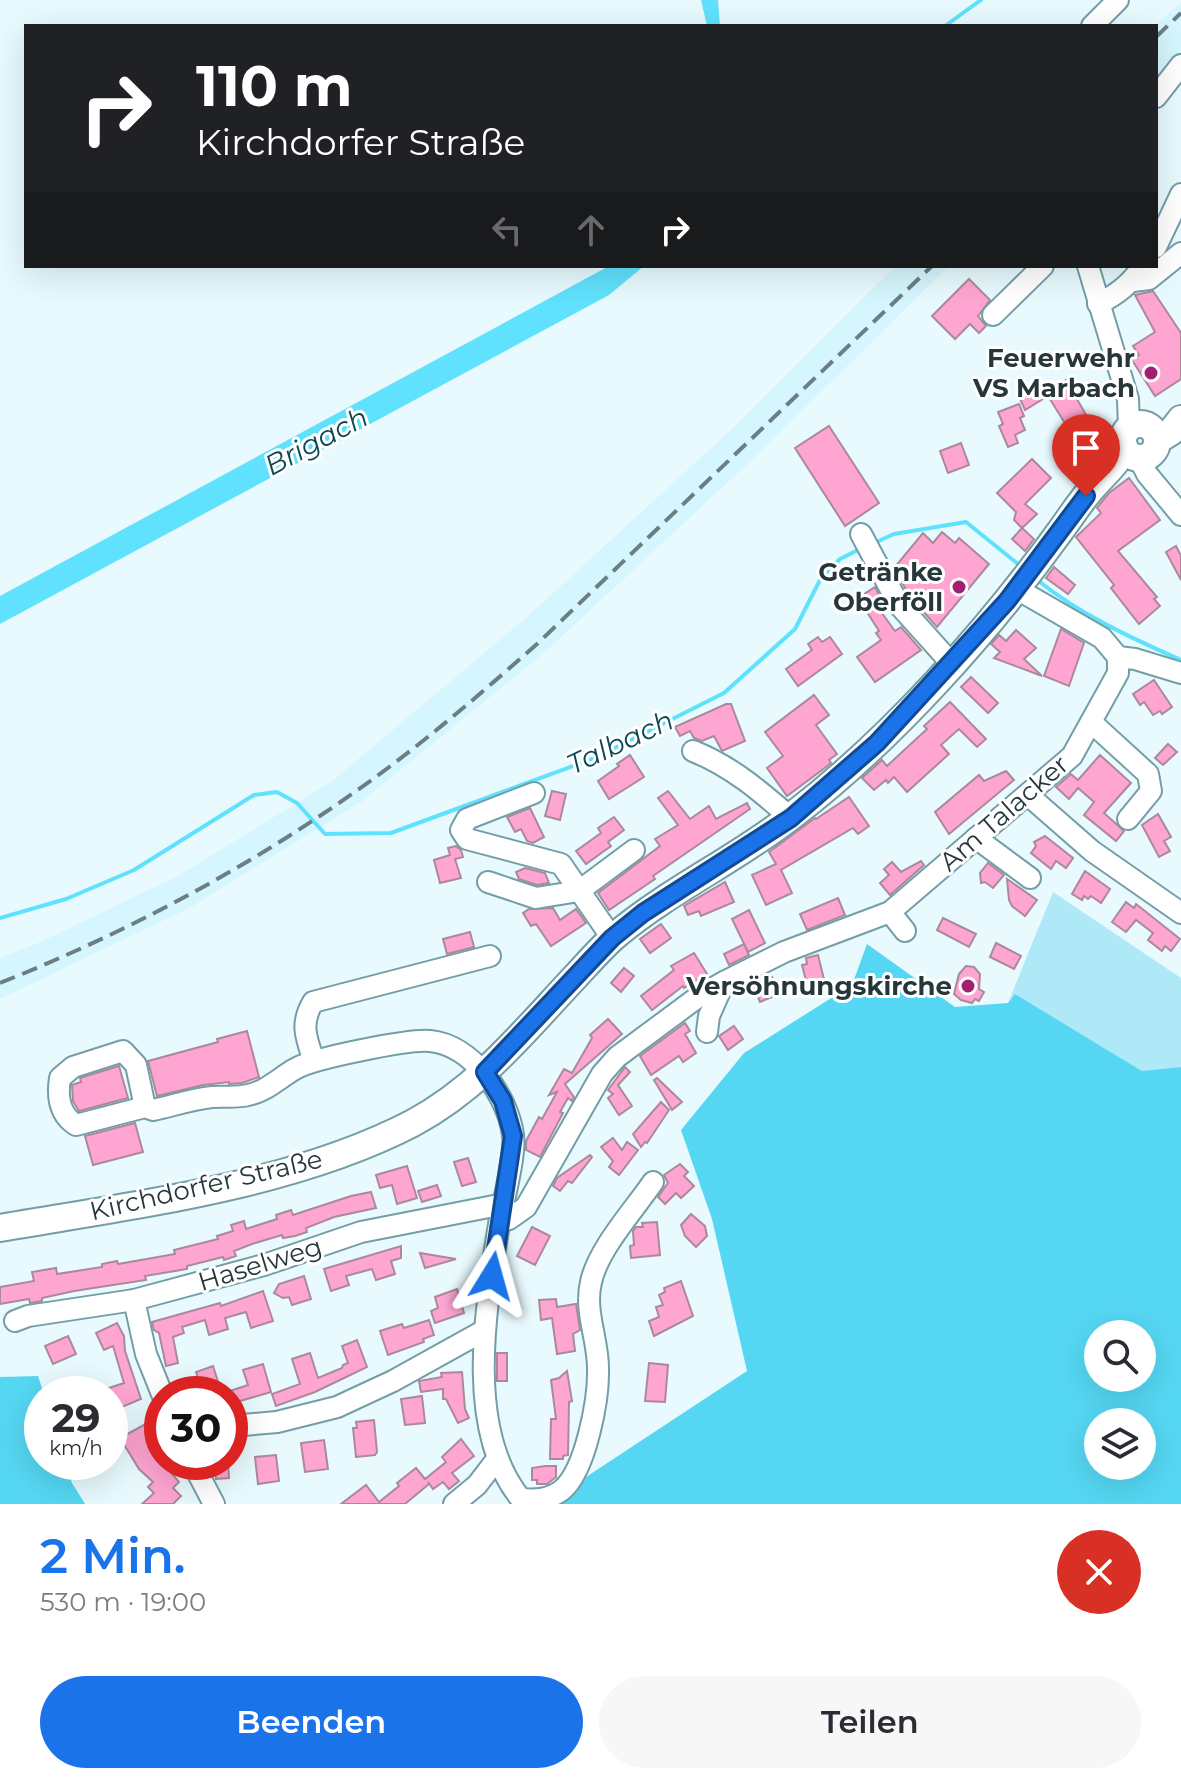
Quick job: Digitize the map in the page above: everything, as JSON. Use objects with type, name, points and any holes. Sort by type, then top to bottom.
[{"type":"main road","name":"Kirchdorfer Straße","points":[[0,1228],[244,1182],[327,1159],[413,1123],[461,1092],[485,1072],[612,938],[643,913],[791,818],[877,743],[952,664],[1025,577],[1098,481],[1139,445],[1171,432],[1181,419]]},
{"type":"street","points":[[1094,24],[1118,0]]},
{"type":"street","points":[[1158,94],[1181,65]]},
{"type":"street","points":[[1181,194],[1159,241],[1181,247]]},
{"type":"street","points":[[1098,304],[1118,293],[1138,273],[1149,279],[1181,253]]},
{"type":"street","points":[[993,315],[1041,268]]},
{"type":"street","points":[[1089,268],[1147,474],[1181,515]]},
{"type":"street","points":[[865,542],[899,605],[952,664]]},
{"type":"street","points":[[1025,577],[1102,638],[1118,657],[1181,673]]},
{"type":"street","name":"Am Talacker","points":[[502,1213],[509,1219],[526,1207],[602,1074],[617,1057],[678,1011],[724,982],[784,952],[890,912],[1072,756],[1118,673],[1118,657]]},
{"type":"street","points":[[1091,722],[1148,774],[1151,791],[1128,819]]},
{"type":"street","points":[[693,751],[718,761],[745,779],[791,818]]},
{"type":"street","points":[[534,793],[467,819],[461,830],[467,839],[561,864],[612,938]]},
{"type":"street","points":[[1028,795],[1092,851],[1181,913]]},
{"type":"street","points":[[976,838],[1030,878]]},
{"type":"street","points":[[488,882],[536,898],[579,891],[634,850]]},
{"type":"street","points":[[890,912],[905,931]]},
{"type":"street","points":[[314,1061],[304,1032],[306,1015],[313,1002],[490,956]]},
{"type":"street","points":[[707,1032],[709,1016],[724,982]]},
{"type":"street","points":[[145,1107],[136,1065],[123,1051],[73,1067],[60,1078],[57,1094],[65,1118],[76,1125],[145,1107],[153,1110],[209,1097],[247,1096],[314,1061],[430,1040],[453,1047],[485,1072],[503,1101],[513,1136],[485,1330],[485,1403],[497,1459],[509,1486],[521,1502],[541,1500],[563,1489],[577,1466],[595,1411],[598,1365],[589,1314],[591,1282],[600,1259],[653,1182]]},
{"type":"street","name":"Haselweg","points":[[15,1321],[28,1316],[134,1300],[264,1265],[361,1232],[502,1213]]},
{"type":"street","points":[[134,1300],[146,1354],[155,1376]]},
{"type":"street","points":[[248,1425],[277,1422],[337,1407],[393,1381],[485,1330]]},
{"type":"street","points":[[454,1504],[477,1485],[497,1459]]},
{"type":"street","points":[[201,1480],[214,1504]]},
{"type":"shaded area","points":[[1181,2],[1181,60],[1158,83],[1158,24]]},
{"type":"shaded area","points":[[893,268],[947,268],[758,454],[545,652],[361,802],[191,907],[0,999],[0,958],[176,877],[331,782],[527,617],[733,428]]},
{"type":"shaded area","points":[[1053,892],[1181,978],[1181,1067],[1142,1071],[1015,994],[1008,1003]]},
{"type":"shaded area","points":[[867,944],[955,1007],[1008,1003],[1015,994],[1142,1071],[1181,1067],[1181,1504],[545,1504],[747,1371],[712,1219],[681,1130],[744,1053],[852,985]]},
{"type":"shaded area","points":[[24,1376],[24,1480],[71,1480],[85,1504],[0,1504],[0,1377]]},
{"type":"water","points":[[701,0],[718,0],[720,24],[707,24]]},
{"type":"water","name":"Brigach","points":[[605,268],[642,268],[609,295],[0,624],[0,596]]},
{"type":"building","points":[[969,279],[990,300],[978,316],[986,326],[979,333],[970,324],[955,339],[932,316]]},
{"type":"building","points":[[1153,291],[1181,333],[1181,379],[1155,396],[1132,360],[1139,355],[1133,346],[1155,332],[1135,295]]},
{"type":"building","points":[[1066,380],[1104,446],[1095,462],[1076,457],[1083,452],[1048,396],[1025,410],[1018,394],[1028,389],[1030,393],[1042,386],[1045,391]]},
{"type":"building","points":[[1019,404],[1025,430],[1015,435],[1018,443],[1008,447],[999,426],[1003,424],[998,412]]},
{"type":"building","points":[[829,426],[879,503],[845,526],[795,448]]},
{"type":"building","points":[[961,443],[969,465],[948,473],[940,451]]},
{"type":"building","points":[[1032,459],[1051,478],[1025,504],[1037,514],[1022,528],[1014,520],[1016,512],[997,493]]},
{"type":"building","points":[[1129,478],[1160,520],[1118,551],[1157,597],[1154,599],[1160,606],[1139,624],[1111,588],[1114,585],[1076,537],[1101,513],[1097,508],[1109,493]]},
{"type":"building","points":[[1022,528],[1034,539],[1025,551],[1012,539]]},
{"type":"building","points":[[942,532],[955,543],[959,538],[989,564],[937,627],[910,597],[894,568],[923,533],[933,543]]},
{"type":"building","points":[[1176,546],[1181,556],[1181,580],[1166,552]]},
{"type":"building","points":[[1054,567],[1075,585],[1068,594],[1046,578]]},
{"type":"building","points":[[875,587],[884,605],[879,609],[895,631],[901,627],[921,650],[875,682],[857,657],[881,640],[876,633],[879,631],[858,598]]},
{"type":"building","points":[[1061,629],[1084,643],[1069,686],[1044,676]]},
{"type":"building","points":[[1016,630],[1036,648],[1024,659],[1042,676],[994,658],[1000,652],[991,644],[999,635],[1006,641]]},
{"type":"building","points":[[818,637],[822,642],[830,637],[842,654],[798,686],[786,669],[812,650],[808,644]]},
{"type":"building","points":[[971,677],[998,703],[988,713],[961,687]]},
{"type":"building","points":[[1154,680],[1172,707],[1162,714],[1160,711],[1153,715],[1144,702],[1140,705],[1133,694]]},
{"type":"building","points":[[814,695],[829,715],[816,725],[837,754],[829,760],[831,763],[787,796],[767,768],[783,756],[765,732]]},
{"type":"building","points":[[950,702],[986,739],[977,747],[959,729],[941,745],[949,754],[907,792],[894,777],[874,790],[862,778],[882,760],[887,766],[927,729],[924,726]]},
{"type":"building","points":[[731,704],[745,741],[722,751],[714,736],[702,741],[694,738],[690,731],[680,736],[675,727]]},
{"type":"building","points":[[1168,744],[1177,752],[1163,765],[1155,758]]},
{"type":"building","points":[[630,755],[644,777],[609,799],[598,781]]},
{"type":"building","points":[[1100,755],[1131,783],[1104,813],[1124,831],[1116,841],[1084,815],[1094,802],[1078,788],[1069,799],[1056,787],[1071,774],[1078,780]]},
{"type":"building","points":[[1006,771],[1014,780],[949,834],[935,812],[979,775],[984,781]]},
{"type":"building","points":[[552,791],[566,794],[560,820],[545,816]]},
{"type":"building","points":[[668,791],[690,819],[709,806],[716,819],[747,803],[750,809],[609,910],[598,893],[660,846],[655,839],[678,825],[658,798]]},
{"type":"building","points":[[849,797],[869,826],[858,834],[853,828],[781,870],[792,893],[766,905],[752,875],[776,864],[769,852]]},
{"type":"building","points":[[530,808],[544,837],[533,843],[527,841],[521,829],[515,832],[507,817]]},
{"type":"building","points":[[1158,814],[1171,837],[1164,841],[1170,851],[1159,857],[1142,825]]},
{"type":"building","points":[[614,817],[624,830],[608,842],[611,846],[586,864],[576,851],[601,833],[598,828]]},
{"type":"building","points":[[1045,836],[1073,858],[1066,868],[1056,861],[1051,869],[1031,853],[1036,846],[1034,842]]},
{"type":"building","points":[[456,846],[463,857],[455,859],[461,878],[440,883],[434,860],[450,855],[448,848]]},
{"type":"building","points":[[921,861],[924,865],[890,895],[880,883],[889,875],[884,869],[892,862],[901,872]]},
{"type":"building","points":[[988,863],[1004,875],[993,888],[985,882],[981,883],[980,873]]},
{"type":"building","points":[[525,868],[545,873],[549,883],[537,885],[519,879],[516,872]]},
{"type":"building","points":[[1085,871],[1110,889],[1101,903],[1091,896],[1088,899],[1084,896],[1082,900],[1072,894]]},
{"type":"building","points":[[1007,879],[1037,900],[1025,916],[1009,900]]},
{"type":"building","points":[[725,882],[734,902],[701,916],[699,911],[688,915],[684,906]]},
{"type":"building","points":[[838,898],[845,915],[807,930],[800,914]]},
{"type":"building","points":[[1126,902],[1134,908],[1136,904],[1180,939],[1171,951],[1165,946],[1162,951],[1148,940],[1153,933],[1136,920],[1126,932],[1112,922]]},
{"type":"building","points":[[553,908],[560,920],[576,909],[586,923],[551,946],[536,924],[531,926],[523,913],[529,909]]},
{"type":"building","points":[[749,910],[765,943],[748,952],[732,919]]},
{"type":"building","points":[[943,918],[976,934],[969,947],[937,930]]},
{"type":"building","points":[[661,924],[671,938],[650,953],[640,939]]},
{"type":"building","points":[[470,932],[474,947],[447,954],[443,939]]},
{"type":"building","points":[[996,943],[1021,956],[1014,969],[990,957]]},
{"type":"building","points":[[744,944],[749,955],[729,965],[724,954]]},
{"type":"building","points":[[694,953],[707,974],[683,986],[652,1010],[641,996],[674,970],[671,966]]},
{"type":"building","points":[[818,955],[825,983],[808,988],[802,965],[807,964],[806,958]]},
{"type":"building","name":"Versöhnungskirche","points":[[966,966],[974,967],[980,974],[979,989],[984,992],[979,1001],[975,999],[972,1003],[954,994],[959,974]]},
{"type":"building","points":[[624,968],[634,976],[621,992],[611,983]]},
{"type":"building","points":[[772,977],[779,994],[760,1002],[753,985]]},
{"type":"building","points":[[608,1019],[622,1034],[565,1084],[574,1097],[572,1101],[568,1098],[560,1112],[563,1113],[540,1157],[526,1150],[526,1141],[557,1092],[549,1095],[564,1069],[572,1073],[592,1038],[590,1035]]},
{"type":"building","points":[[685,1023],[690,1031],[685,1034],[696,1053],[683,1062],[679,1056],[651,1075],[640,1056]]},
{"type":"building","points":[[734,1026],[743,1039],[728,1050],[719,1036]]},
{"type":"building","points":[[247,1031],[259,1077],[242,1083],[203,1085],[157,1096],[148,1061]]},
{"type":"building","points":[[119,1066],[128,1098],[79,1111],[73,1101],[72,1085],[81,1082],[80,1078]]},
{"type":"building","points":[[625,1067],[630,1072],[618,1085],[632,1106],[619,1115],[608,1098],[613,1094],[608,1090]]},
{"type":"building","points":[[657,1078],[682,1102],[672,1110],[654,1080]]},
{"type":"building","points":[[661,1102],[669,1110],[641,1147],[633,1134]]},
{"type":"building","points":[[135,1123],[143,1152],[93,1165],[85,1136]]},
{"type":"building","points":[[613,1138],[622,1150],[627,1142],[638,1150],[619,1175],[609,1167],[613,1161],[601,1147]]},
{"type":"building","points":[[590,1155],[592,1157],[572,1183],[568,1181],[560,1191],[553,1186],[557,1178]]},
{"type":"building","points":[[468,1158],[476,1182],[462,1186],[454,1162]]},
{"type":"building","points":[[680,1164],[688,1172],[684,1176],[694,1186],[681,1198],[676,1193],[665,1204],[658,1197],[668,1183],[664,1175]]},
{"type":"building","points":[[407,1166],[417,1198],[397,1204],[392,1185],[380,1188],[376,1175]]},
{"type":"building","points":[[437,1185],[441,1196],[422,1202],[418,1191]]},
{"type":"building","points":[[371,1192],[376,1208],[334,1217],[295,1236],[283,1238],[282,1235],[252,1244],[234,1251],[236,1256],[224,1260],[223,1257],[187,1266],[187,1269],[145,1276],[146,1280],[74,1291],[42,1298],[42,1301],[30,1303],[29,1299],[0,1304],[0,1287],[34,1281],[32,1272],[56,1268],[57,1274],[102,1267],[102,1264],[117,1261],[118,1264],[175,1254],[174,1250],[218,1239],[217,1236],[233,1231],[231,1225],[244,1221],[246,1229],[277,1219],[276,1215],[291,1210],[293,1215]]},
{"type":"building","points":[[691,1214],[705,1226],[707,1236],[696,1247],[685,1236],[681,1225]]},
{"type":"building","points":[[657,1222],[660,1255],[631,1258],[633,1231],[636,1227],[643,1227],[642,1223]]},
{"type":"building","points":[[532,1227],[550,1236],[535,1265],[517,1256]]},
{"type":"building","points":[[401,1246],[401,1258],[391,1261],[395,1274],[376,1280],[372,1269],[346,1276],[349,1285],[331,1291],[324,1269]]},
{"type":"building","points":[[420,1253],[456,1259],[425,1268]]},
{"type":"building","points":[[304,1276],[311,1299],[292,1305],[289,1297],[283,1298],[274,1293],[279,1284]]},
{"type":"building","points":[[681,1281],[693,1316],[654,1336],[649,1321],[659,1317],[656,1307],[663,1305],[659,1295],[665,1292],[664,1288]]},
{"type":"building","points":[[457,1289],[464,1313],[435,1323],[431,1311],[438,1308],[435,1297]]},
{"type":"building","points":[[263,1291],[273,1321],[251,1328],[246,1312],[225,1318],[228,1329],[209,1335],[205,1320],[182,1327],[184,1333],[173,1337],[178,1363],[166,1366],[159,1333],[154,1330],[152,1322],[220,1303],[221,1306]]},
{"type":"building","points":[[556,1299],[557,1307],[576,1304],[580,1330],[573,1334],[575,1351],[557,1354],[552,1318],[541,1320],[539,1300]]},
{"type":"building","points":[[429,1320],[434,1335],[423,1339],[424,1342],[388,1355],[380,1331]]},
{"type":"building","points":[[117,1323],[124,1336],[125,1351],[141,1399],[128,1404],[128,1376],[122,1376],[113,1346],[104,1350],[96,1333]]},
{"type":"building","points":[[68,1336],[76,1354],[53,1364],[45,1346]]},
{"type":"building","points":[[357,1340],[367,1367],[315,1392],[276,1406],[272,1394],[300,1384],[292,1359],[310,1353],[318,1378],[348,1363],[342,1346]]},
{"type":"building","points":[[497,1353],[507,1353],[507,1381],[497,1381]]},
{"type":"building","points":[[649,1363],[668,1365],[665,1402],[645,1401]]},
{"type":"building","points":[[263,1364],[271,1392],[248,1399],[248,1376],[243,1370]]},
{"type":"building","points":[[213,1366],[216,1376],[197,1376],[196,1372]]},
{"type":"building","points":[[567,1371],[572,1401],[569,1402],[568,1455],[563,1459],[550,1459],[551,1419],[556,1419],[551,1380]]},
{"type":"building","points":[[462,1372],[465,1409],[469,1418],[458,1423],[446,1399],[443,1399],[443,1389],[421,1392],[419,1381],[442,1377],[441,1373]]},
{"type":"building","points":[[422,1396],[425,1423],[405,1425],[401,1399]]},
{"type":"building","points":[[374,1420],[377,1452],[375,1455],[356,1457],[353,1428],[357,1428],[356,1422]]},
{"type":"building","points":[[144,1425],[144,1474],[128,1451],[128,1434]]},
{"type":"building","points":[[461,1439],[474,1456],[452,1473],[459,1481],[449,1489],[443,1482],[433,1489],[428,1482],[405,1504],[341,1504],[366,1485],[379,1502],[416,1468],[425,1479],[446,1462],[442,1457]]},
{"type":"building","points":[[324,1440],[328,1469],[305,1472],[301,1443]]},
{"type":"building","points":[[276,1455],[279,1481],[258,1484],[255,1457]]},
{"type":"building","points":[[556,1466],[556,1477],[547,1484],[537,1484],[537,1480],[532,1480],[532,1468]]},
{"type":"building","points":[[151,1480],[177,1480],[179,1482],[173,1488],[181,1496],[173,1504],[142,1504],[154,1493],[148,1487],[153,1482]]},
{"type":"waterway","points":[[948,24],[981,0]]},
{"type":"waterway","name":"Talbach","points":[[872,544],[894,534],[966,522],[1023,568]]},
{"type":"waterway","name":"Talbach","points":[[0,918],[66,899],[134,870],[254,795],[277,792],[297,803],[325,834],[391,833],[595,758],[724,693],[795,629],[821,578],[840,559],[860,549]]},
{"type":"waterway","name":"Talbach","points":[[1036,579],[1088,614],[1181,660]]},
{"type":"railway","points":[[1158,35],[1181,13]]},
{"type":"railway","points":[[0,983],[99,940],[195,892],[288,837],[398,760],[537,644],[930,268]]},
{"type":"place","name":"Feuerwehr VS Marbach","points":[[1151,373]]},
{"type":"place","name":"Getränke Oberföll","points":[[959,587]]},
{"type":"place","name":"Versöhnungskirche","points":[[968,986]]},
{"type":"route","points":[[492,1276],[513,1136],[503,1101],[485,1072],[612,938],[643,913],[791,818],[877,743],[1007,601],[1086,496]]}]
